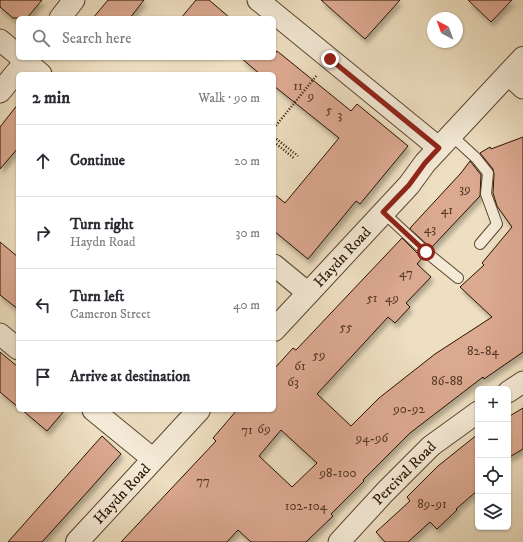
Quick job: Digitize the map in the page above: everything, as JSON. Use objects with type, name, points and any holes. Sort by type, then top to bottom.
[{"type":"street","points":[[62,16],[74,0]]},
{"type":"street","points":[[258,0],[330,59],[445,141]]},
{"type":"street","points":[[0,40],[16,53]]},
{"type":"street","name":"Haydn Road","points":[[276,328],[409,185],[425,163],[445,141],[515,81],[523,58]]},
{"type":"street","points":[[0,92],[22,60]]},
{"type":"street","points":[[25,60],[39,72]]},
{"type":"street","points":[[276,267],[308,293]]},
{"type":"street","points":[[0,334],[16,347]]},
{"type":"street","points":[[511,390],[523,382]]},
{"type":"street","points":[[95,412],[153,460]]},
{"type":"street","name":"Haydn Road","points":[[77,542],[197,412]]},
{"type":"street","name":"Percival Road","points":[[338,542],[431,446],[475,414]]},
{"type":"lane","points":[[445,141],[476,158],[488,173],[486,194],[497,224],[480,244]]},
{"type":"lane","points":[[383,212],[426,252],[458,278]]},
{"type":"path","points":[[276,126],[330,59]]},
{"type":"path","points":[[276,139],[298,156]]},
{"type":"path","points":[[276,144],[295,159]]},
{"type":"building","points":[[0,0],[42,0],[29,16],[16,16],[16,18],[13,18],[0,7]]},
{"type":"building","points":[[108,0],[144,0],[132,16],[95,16]]},
{"type":"building","points":[[196,0],[209,0],[228,16],[183,16]]},
{"type":"building","points":[[321,0],[400,0],[365,39]]},
{"type":"building","points":[[468,0],[512,0],[491,22]]},
{"type":"building","points":[[277,51],[351,111],[357,104],[408,146],[360,204],[356,201],[308,259],[276,233],[276,196],[285,203],[339,138],[276,88],[276,72],[258,72],[243,60],[276,60]]},
{"type":"building","points":[[16,107],[16,150],[0,169],[0,127]]},
{"type":"building","points":[[523,137],[523,352],[484,379],[483,377],[410,433],[331,514],[333,516],[306,542],[251,542],[238,530],[227,542],[121,542],[216,441],[213,438],[235,412],[276,412],[276,367],[293,348],[296,350],[402,238],[422,258],[417,264],[431,277],[406,303],[410,307],[395,323],[388,317],[317,394],[351,426],[379,398],[435,354],[492,317],[460,287],[484,265],[482,263],[512,227],[497,206],[493,193],[493,169],[480,153],[490,147],[491,149]],"holes":[[[281,430],[317,463],[292,487],[259,456]]]},
{"type":"building","points":[[470,161],[481,175],[480,196],[431,248],[410,229]]},
{"type":"building","points":[[0,242],[16,255],[16,307],[0,295]]},
{"type":"building","points":[[0,352],[16,365],[16,405],[0,392]]},
{"type":"building","points":[[523,408],[523,449],[511,456],[511,422],[511,415]]},
{"type":"building","points":[[24,412],[63,412],[47,431]]},
{"type":"building","points":[[102,436],[121,454],[90,489],[42,542],[8,542]]},
{"type":"building","points":[[475,436],[475,493],[456,509],[457,510],[437,529],[430,522],[408,542],[385,542],[376,532],[410,501],[407,497],[438,466]]},
{"type":"route","points":[[330,59],[439,148],[425,163],[409,185],[383,212],[426,252]]}]
